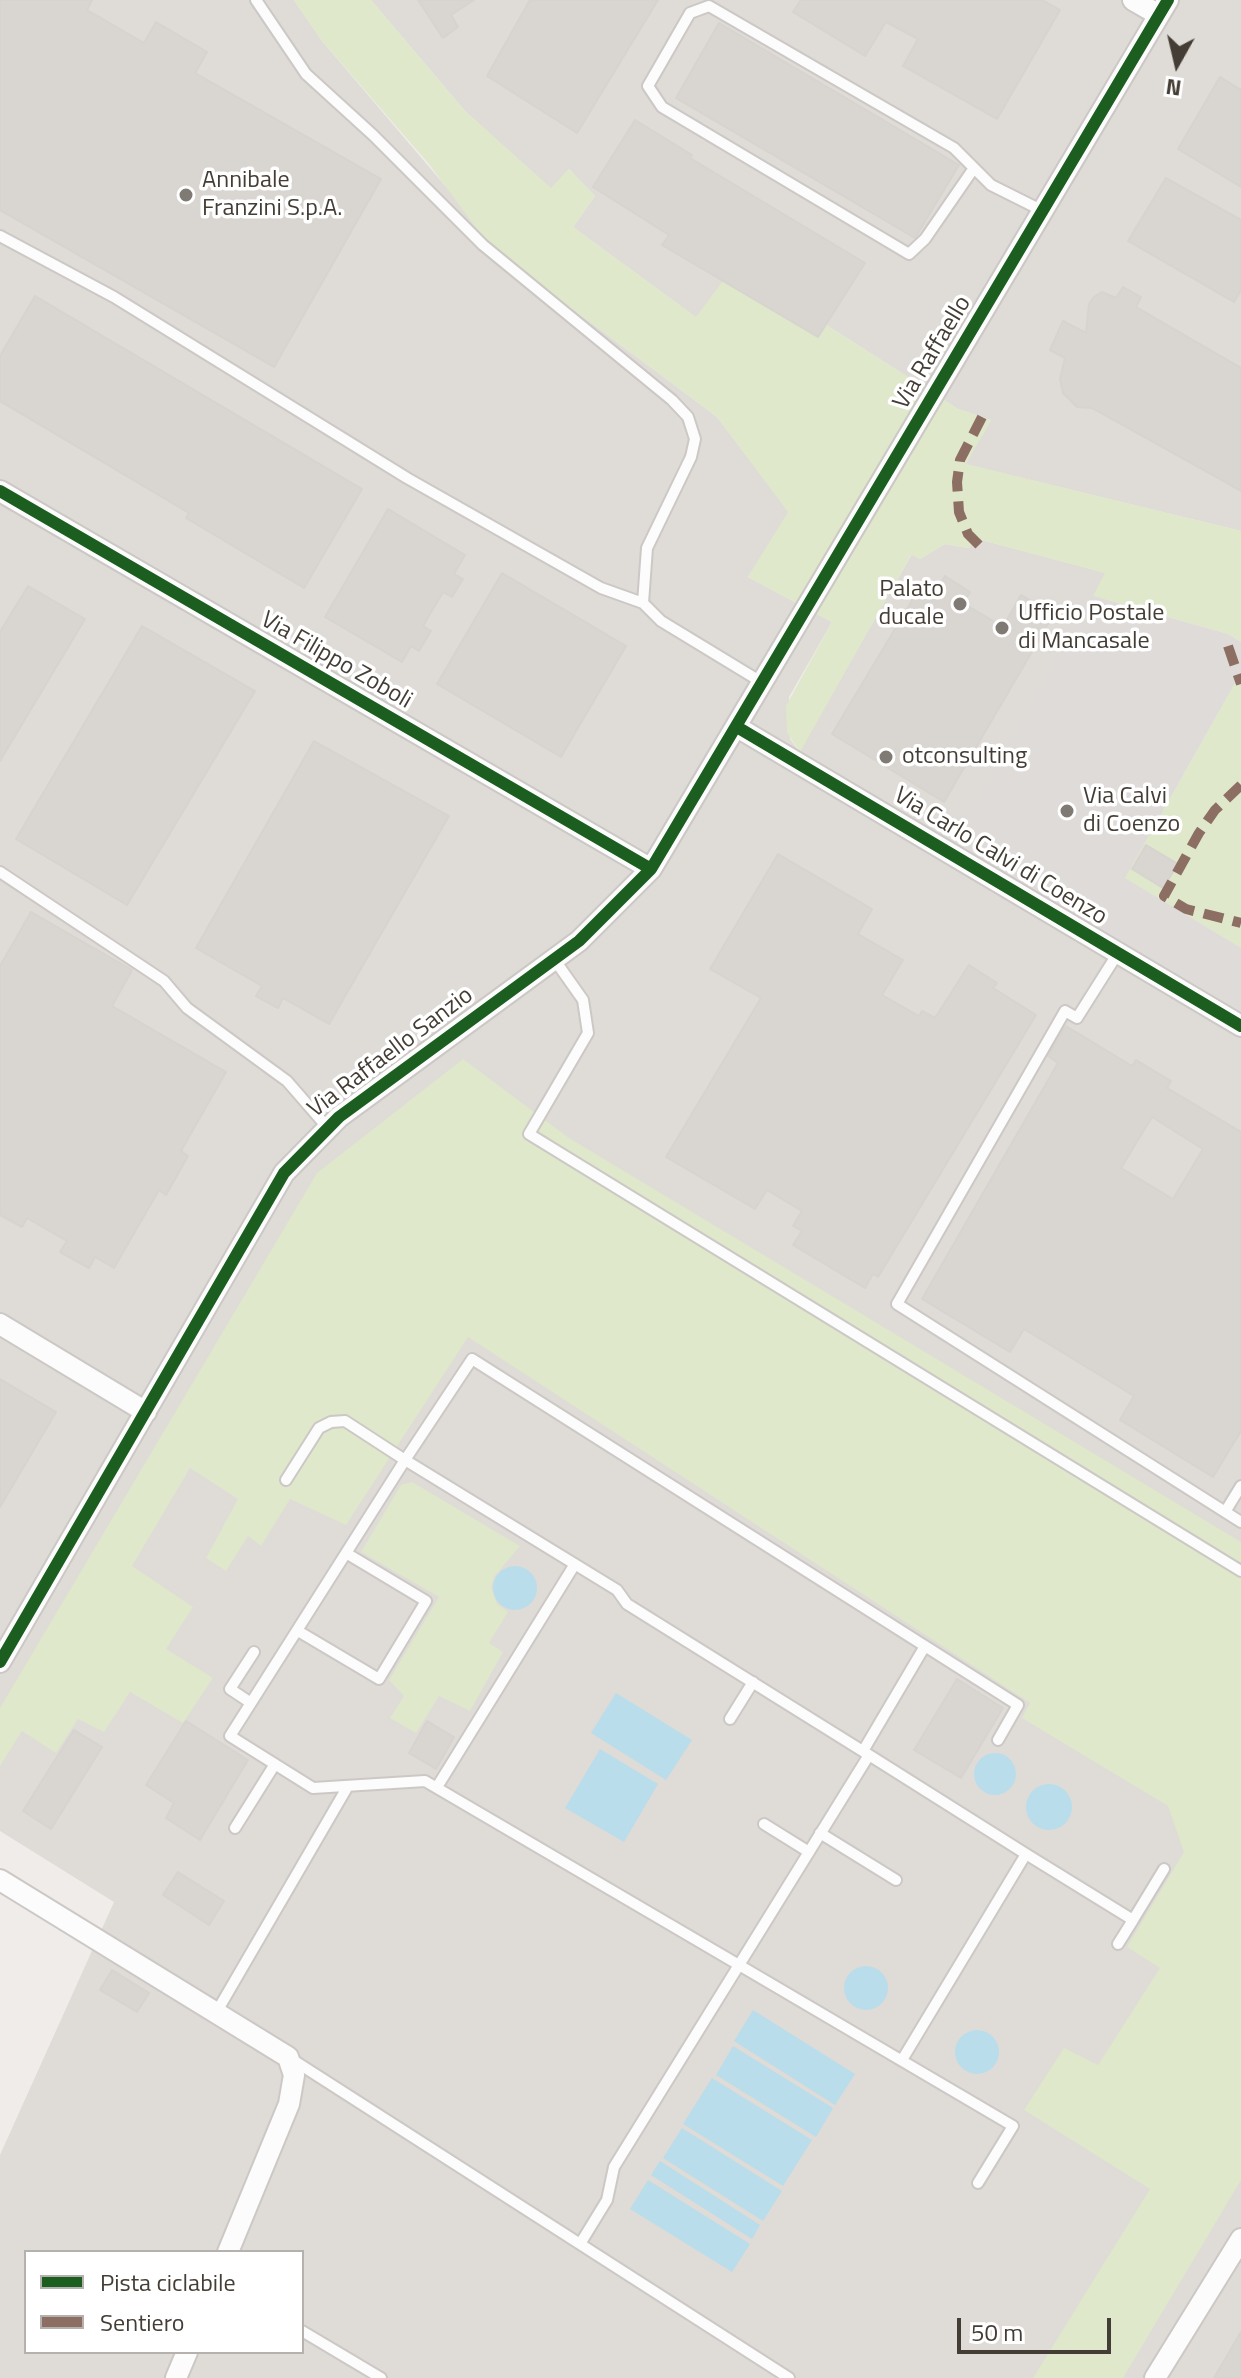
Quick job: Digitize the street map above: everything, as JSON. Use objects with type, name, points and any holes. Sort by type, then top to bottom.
[{"type":"street","points":[[1133,0],[1163,8]]},
{"type":"street","name":"Via Raffaello","points":[[737,727],[1163,8]]},
{"type":"street","name":"Via Filippo Zoboli","points":[[0,491],[651,869]]},
{"type":"street","name":"Via Raffaello Sanzio","points":[[0,1662],[284,1173],[327,1127],[579,941],[651,869],[737,727]]},
{"type":"street","name":"Via Carlo Calvi di Coenzo","points":[[737,727],[1241,1026]]},
{"type":"street","points":[[0,1324],[146,1412]]},
{"type":"street","points":[[0,1880],[288,2057],[294,2075],[289,2104],[229,2250]]},
{"type":"street","points":[[1155,2378],[1241,2239]]},
{"type":"street","points":[[176,2378],[186,2354]]},
{"type":"lane","points":[[256,0],[306,74],[373,135],[483,245],[672,400],[688,417],[695,439],[691,457],[647,548],[643,603]]},
{"type":"lane","points":[[974,168],[925,239],[909,254],[662,107],[648,86],[690,13],[709,6],[954,148],[974,168],[991,185],[1043,211]]},
{"type":"lane","points":[[0,236],[114,297],[407,478],[601,588],[643,603],[661,621],[763,683]]},
{"type":"lane","points":[[0,872],[164,981],[187,1008],[287,1081],[327,1127]]},
{"type":"lane","points":[[1118,953],[1077,1018],[1065,1011],[897,1304],[1241,1522]]},
{"type":"lane","points":[[554,959],[583,1000],[588,1033],[529,1134],[1241,1571]]},
{"type":"lane","points":[[978,2183],[1013,2126],[425,1781],[313,1788],[230,1736],[472,1359],[1018,1705],[998,1740]]},
{"type":"lane","points":[[286,1480],[319,1428],[331,1422],[345,1421],[617,1590],[627,1604],[1133,1920]]},
{"type":"lane","points":[[1225,1512],[1241,1486]]},
{"type":"lane","points":[[298,1631],[379,1679],[426,1601],[346,1553]]},
{"type":"lane","points":[[437,1787],[575,1564]]},
{"type":"lane","points":[[580,2244],[607,2200],[614,2167],[809,1852],[925,1646]]},
{"type":"lane","points":[[251,1703],[230,1689],[254,1652]]},
{"type":"lane","points":[[730,1719],[753,1682]]},
{"type":"lane","points":[[235,1828],[275,1764]]},
{"type":"lane","points":[[216,2013],[348,1786]]},
{"type":"lane","points":[[764,1824],[809,1852]]},
{"type":"lane","points":[[820,1833],[896,1880]]},
{"type":"lane","points":[[902,2060],[1026,1854]]},
{"type":"lane","points":[[1118,1944],[1164,1869]]},
{"type":"lane","points":[[288,2057],[789,2378]]},
{"type":"lane","points":[[304,2332],[381,2378]]},
{"type":"shaded area","points":[[0,0],[294,0],[322,41],[447,188],[531,278],[717,417],[789,512],[748,577],[832,622],[789,697],[790,739],[799,751],[912,554],[920,559],[945,544],[969,548],[974,538],[1106,573],[1094,596],[1241,642],[1241,672],[1125,878],[1241,948],[1241,2378],[0,2378],[0,2155],[114,1902],[0,1831]]},
{"type":"shaded area","points":[[371,0],[1241,0],[1241,531],[965,464],[991,420],[958,409],[734,266],[697,318],[573,227],[595,196],[569,169],[551,189],[465,111]]},
{"type":"shaded area","name":"Via Calvi di Coenzo","points":[[1093,596],[1228,634],[1241,642],[1241,672],[1125,878],[1241,948],[1241,1018],[950,847]]},
{"type":"green space","points":[[294,0],[371,0],[465,111],[551,188],[569,169],[595,196],[573,227],[696,317],[734,266],[958,409],[991,420],[966,464],[1241,531],[1241,642],[1228,634],[1093,596],[1105,573],[974,538],[969,548],[945,544],[920,559],[911,555],[800,752],[787,733],[786,706],[832,622],[748,577],[788,512],[717,417],[531,278],[482,236],[429,164],[322,41]]},
{"type":"green space","points":[[1241,672],[1241,948],[1125,878]]},
{"type":"green space","points":[[463,1059],[569,1138],[1241,1542],[1241,2180],[1123,2378],[1033,2378],[1150,2189],[1024,2110],[1064,2048],[1098,2065],[1160,1968],[1127,1947],[1184,1852],[1168,1806],[1022,1718],[1030,1703],[468,1337],[346,1525],[290,1499],[261,1546],[248,1536],[226,1571],[206,1558],[238,1499],[190,1468],[132,1566],[193,1607],[166,1649],[213,1678],[183,1723],[130,1692],[104,1732],[78,1719],[56,1753],[22,1731],[0,1766],[0,1708],[317,1173]]},
{"type":"green space","points":[[412,1482],[520,1546],[494,1577],[491,1587],[497,1604],[508,1612],[489,1643],[503,1652],[470,1711],[439,1696],[416,1733],[390,1718],[404,1696],[389,1680],[439,1597],[361,1552],[401,1485]]},
{"type":"water","points":[[515,1566],[530,1573],[537,1588],[530,1603],[515,1610],[500,1603],[493,1588],[500,1573]]},
{"type":"water","points":[[616,1693],[692,1740],[666,1780],[591,1733]]},
{"type":"water","points":[[600,1749],[658,1784],[624,1842],[565,1808]]},
{"type":"water","points":[[995,1753],[1010,1759],[1016,1774],[1010,1789],[995,1795],[980,1789],[974,1774],[980,1759]]},
{"type":"water","points":[[1049,1784],[1065,1791],[1072,1807],[1065,1823],[1049,1830],[1033,1823],[1026,1807],[1033,1791]]},
{"type":"water","points":[[866,1966],[881,1973],[888,1988],[881,2003],[866,2010],[851,2003],[844,1988],[851,1973]]},
{"type":"water","points":[[753,2010],[855,2074],[835,2105],[734,2041]]},
{"type":"water","points":[[977,2030],[993,2036],[999,2052],[993,2068],[977,2074],[961,2068],[955,2052],[961,2036]]},
{"type":"water","points":[[733,2046],[833,2108],[816,2137],[716,2075]]},
{"type":"water","points":[[712,2078],[812,2140],[783,2186],[683,2124]]},
{"type":"water","points":[[682,2128],[782,2191],[763,2221],[663,2158]]},
{"type":"water","points":[[660,2161],[760,2225],[752,2239],[651,2175]]},
{"type":"water","points":[[648,2180],[750,2244],[732,2272],[630,2209]]},
{"type":"building","name":"Annibale Franzini S.p.A.","points":[[0,0],[92,0],[87,10],[144,43],[156,22],[207,52],[195,73],[381,179],[274,367],[0,210]]},
{"type":"building","points":[[418,0],[474,0],[451,15],[458,27],[443,38]]},
{"type":"building","points":[[530,0],[658,0],[577,133],[487,76]]},
{"type":"building","points":[[801,0],[1042,0],[1060,10],[997,119],[903,66],[918,39],[886,22],[865,56],[793,12]]},
{"type":"building","points":[[719,23],[959,165],[915,238],[676,98]]},
{"type":"building","points":[[1220,77],[1241,90],[1241,187],[1178,149]]},
{"type":"building","points":[[635,120],[692,155],[690,158],[865,263],[818,337],[662,245],[669,235],[593,187]]},
{"type":"building","points":[[1166,178],[1241,220],[1241,290],[1234,302],[1128,241]]},
{"type":"building","points":[[1123,287],[1141,297],[1136,307],[1241,368],[1241,491],[1092,408],[1077,407],[1063,393],[1060,379],[1065,358],[1050,350],[1063,321],[1086,333],[1089,304],[1094,297],[1102,292],[1116,298]]},
{"type":"building","points":[[35,296],[362,489],[304,588],[186,518],[189,513],[0,401],[0,356]]},
{"type":"building","points":[[388,509],[465,555],[454,574],[463,579],[452,597],[443,592],[423,626],[431,631],[419,651],[411,646],[402,662],[325,617]]},
{"type":"building","points":[[502,573],[626,646],[561,757],[437,684]]},
{"type":"building","points":[[945,576],[970,592],[963,603],[1003,627],[1021,595],[1054,614],[944,802],[832,734],[925,579],[938,588]]},
{"type":"building","points":[[28,586],[85,619],[0,761],[0,632]]},
{"type":"building","points":[[142,626],[255,691],[127,905],[16,839]]},
{"type":"building","points":[[314,741],[449,816],[329,1024],[283,998],[278,1008],[256,996],[262,986],[196,948]]},
{"type":"building","points":[[1146,845],[1178,864],[1163,888],[1132,869]]},
{"type":"building","points":[[778,854],[872,909],[858,934],[903,960],[882,995],[919,1016],[922,1011],[935,1018],[969,965],[997,983],[993,988],[1036,1015],[878,1277],[873,1274],[865,1288],[793,1245],[802,1231],[793,1226],[802,1211],[767,1190],[755,1209],[666,1157],[761,998],[710,969]]},
{"type":"building","points":[[31,912],[132,970],[112,1006],[226,1072],[181,1151],[188,1156],[166,1195],[159,1190],[114,1268],[95,1257],[89,1268],[60,1252],[67,1241],[27,1218],[22,1227],[0,1215],[0,966]]},
{"type":"building","points":[[1066,1026],[1132,1066],[1136,1060],[1171,1081],[1167,1088],[1241,1132],[1241,1431],[1213,1477],[1120,1420],[1134,1396],[1024,1329],[1010,1352],[922,1299],[1058,1063],[1048,1056]],"holes":[[[1152,1117],[1203,1149],[1173,1199],[1121,1168]]]},
{"type":"building","points":[[0,1379],[56,1412],[0,1507]]},
{"type":"building","points":[[957,1679],[1003,1708],[961,1778],[914,1750]]},
{"type":"building","points":[[186,1721],[248,1760],[200,1840],[166,1818],[174,1803],[146,1785]]},
{"type":"building","points":[[427,1721],[454,1737],[436,1769],[409,1753]]},
{"type":"building","points":[[74,1730],[102,1747],[51,1829],[23,1811]]},
{"type":"building","points":[[178,1872],[224,1901],[209,1925],[163,1895]]},
{"type":"building","points":[[112,1970],[149,1993],[137,2012],[100,1990]]},
{"type":"building","points":[[1241,2332],[1241,2378],[1214,2378]]},
{"type":"marked path","points":[[979,545],[968,534],[959,512],[957,482],[960,460],[982,417]]},
{"type":"marked path","points":[[1228,646],[1241,684]]},
{"type":"marked path","points":[[1241,785],[1215,810],[1199,833],[1164,896],[1186,909],[1241,923]]},
{"type":"cycle path","points":[[0,1662],[284,1173],[339,1117],[579,941],[651,869],[1168,0]]},
{"type":"cycle path","points":[[0,491],[651,869]]},
{"type":"cycle path","points":[[737,727],[1241,1026]]},
{"type":"place","name":"Annibale Franzini S.p.A.","points":[[186,195]]},
{"type":"place","name":"Palato ducale","points":[[960,604]]},
{"type":"place","name":"Ufficio Postale di Mancasale","points":[[1002,628]]},
{"type":"place","name":"otconsulting","points":[[886,757]]},
{"type":"place","name":"Via Calvi di Coenzo","points":[[1067,811]]}]
